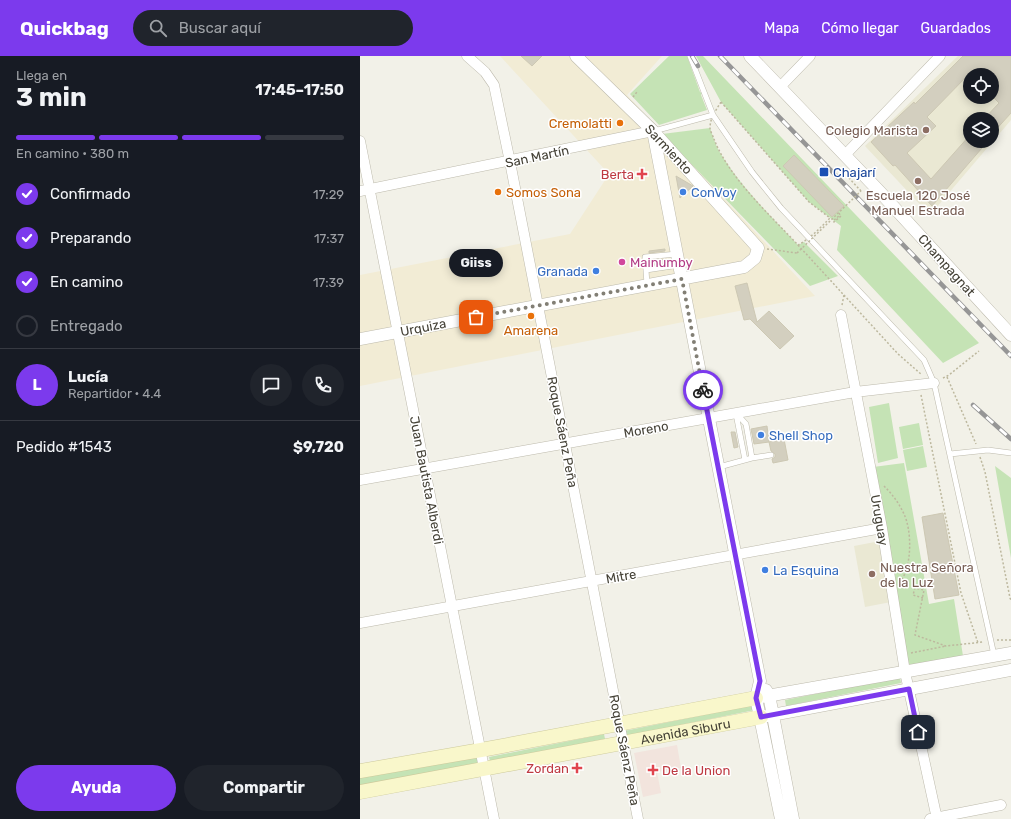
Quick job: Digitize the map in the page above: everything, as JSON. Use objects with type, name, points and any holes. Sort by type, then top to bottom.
[{"type":"main road","name":"Avenida Siburu","points":[[360,771],[481,750],[763,696]]},
{"type":"main road","name":"Avenida Siburu","points":[[360,792],[767,716]]},
{"type":"street","name":"Roque Sáenz Peña","points":[[467,56],[485,72],[494,85],[638,819]]},
{"type":"street","name":"Sarmiento","points":[[576,56],[653,131],[758,248]]},
{"type":"street","name":"Champagnat","points":[[750,56],[845,155],[1011,334]]},
{"type":"street","points":[[780,87],[810,56]]},
{"type":"street","points":[[845,155],[940,56]]},
{"type":"street","name":"San Martín","points":[[365,191],[653,131]]},
{"type":"street","points":[[653,131],[767,716],[793,819]]},
{"type":"street","name":"Juan Bautista Alberdi","points":[[360,142],[365,191],[398,332],[494,819]]},
{"type":"street","name":"Urquiza","points":[[360,339],[744,267],[755,258],[758,248]]},
{"type":"street","name":"Uruguay","points":[[841,315],[882,528],[905,672],[935,819]]},
{"type":"street","name":"Moreno","points":[[360,480],[856,392],[930,382]]},
{"type":"street","name":"Mitre","points":[[360,624],[882,528]]},
{"type":"street","name":"Avenida Siburu","points":[[763,696],[1011,654]]},
{"type":"street","name":"Avenida Siburu","points":[[767,716],[1011,670]]},
{"type":"street","points":[[767,716],[781,819]]},
{"type":"street","points":[[935,819],[1001,805]]},
{"type":"lane","points":[[690,56],[713,115],[752,172],[781,208],[924,360],[950,454],[994,656]]},
{"type":"lane","name":"San Martín","points":[[653,131],[713,115]]},
{"type":"lane","points":[[647,285],[645,257],[678,259]]},
{"type":"lane","points":[[646,270],[678,259]]},
{"type":"lane","points":[[735,413],[746,424],[752,458]]},
{"type":"lane","points":[[735,413],[745,460]]},
{"type":"lane","points":[[950,454],[979,450],[994,450],[1011,453]]},
{"type":"lane","points":[[718,467],[752,458],[771,455]]},
{"type":"path","points":[[632,98],[637,92]]},
{"type":"path","points":[[758,248],[797,253],[861,191],[848,177],[850,174]]},
{"type":"path","points":[[839,213],[840,215],[833,221],[834,222],[840,216]]},
{"type":"path","points":[[798,245],[898,354],[930,382]]},
{"type":"path","points":[[978,643],[961,593],[921,396],[930,382],[947,377],[979,351]]},
{"type":"path","points":[[922,374],[930,382]]},
{"type":"path","points":[[947,377],[979,450],[985,472],[1011,600]]},
{"type":"path","points":[[872,475],[892,494],[904,515],[908,526],[910,544],[908,564],[903,578],[893,593]]},
{"type":"path","points":[[923,598],[913,595],[915,588],[924,590],[923,598],[915,634],[946,646],[1005,639],[1011,640]]},
{"type":"shaded area","points":[[500,56],[662,56],[627,95],[815,296],[360,386],[360,275],[570,234],[609,174]]},
{"type":"shaded area","name":"Colegio Marista","points":[[958,56],[1011,56],[1011,120],[999,134],[999,112],[963,112],[963,148],[987,148],[930,215],[865,146]]},
{"type":"shaded area","name":"Nuestra Señora de la Luz","points":[[880,541],[891,602],[865,607],[854,546]]},
{"type":"shaded area","name":"De la Union","points":[[677,745],[681,768],[657,772],[661,793],[643,797],[634,753]]},
{"type":"green space","points":[[669,56],[687,56],[700,92],[702,93],[701,95],[707,110],[659,125],[630,94]]},
{"type":"green space","points":[[696,56],[703,56],[979,343],[943,363],[837,250],[841,226],[809,202],[721,102]]},
{"type":"green space","points":[[710,128],[715,143],[727,164],[756,200],[798,245],[804,242],[838,276],[810,286],[662,134]]},
{"type":"green space","points":[[889,403],[898,458],[878,463],[869,407]]},
{"type":"green space","points":[[919,423],[923,445],[903,449],[899,427]]},
{"type":"green space","points":[[923,446],[927,467],[907,471],[903,450]]},
{"type":"green space","points":[[904,463],[929,604],[954,599],[963,656],[908,667],[873,467]]},
{"type":"green space","points":[[995,466],[1011,478],[1011,558]]},
{"type":"green space","points":[[900,677],[901,683],[786,706],[785,700]]},
{"type":"green space","points":[[754,705],[755,710],[625,736],[624,731]]},
{"type":"green space","points":[[604,734],[605,739],[490,761],[489,757]]},
{"type":"green space","points":[[477,755],[478,765],[360,786],[360,776]]},
{"type":"building","points":[[521,56],[542,56],[532,66]]},
{"type":"building","points":[[963,56],[1011,56],[1011,113],[999,126],[999,112],[991,112],[999,104],[999,68],[963,68],[963,80],[927,117],[936,126],[907,153],[931,179],[963,143],[963,148],[982,148],[932,206],[895,165],[893,166],[871,142],[914,102],[915,104]]},
{"type":"building","points":[[794,155],[844,206],[832,217],[783,166]]},
{"type":"building","name":"ConVoy","points":[[676,176],[693,186],[680,198]]},
{"type":"building","points":[[665,249],[665,251],[649,253],[649,251]]},
{"type":"building","points":[[666,259],[667,263],[651,265],[650,261]]},
{"type":"building","points":[[747,283],[757,322],[769,311],[794,336],[780,349],[750,319],[744,320],[735,286]]},
{"type":"building","name":"Shell Shop","points":[[767,426],[769,442],[754,444],[751,429]]},
{"type":"building","points":[[731,432],[735,432],[738,447],[734,448]]},
{"type":"building","points":[[784,439],[788,460],[773,463],[772,459],[775,457],[775,454],[771,451],[769,442]]},
{"type":"building","points":[[943,513],[959,595],[935,599],[922,517]]},
{"type":"railway","points":[[692,56],[698,66]]},
{"type":"railway","points":[[720,56],[1011,356]]},
{"type":"railway","points":[[973,405],[1011,439]]},
{"type":"way so far","points":[[476,317],[682,279],[703,390]]},
{"type":"place","name":"Cremolatti","points":[[620,123]]},
{"type":"place","name":"Colegio Marista","points":[[926,130]]},
{"type":"place","name":"Chajarí","points":[[824,172]]},
{"type":"place","name":"Berta","points":[[642,174]]},
{"type":"place","name":"Escuela 120 José Manuel Estrada","points":[[918,181]]},
{"type":"place","name":"Somos Sona","points":[[498,192]]},
{"type":"place","name":"ConVoy","points":[[683,192]]},
{"type":"place","name":"Mainumby","points":[[622,262]]},
{"type":"place","name":"Granada","points":[[596,271]]},
{"type":"place","name":"Amarena","points":[[531,316]]},
{"type":"place","name":"Giiss","points":[[476,317]]},
{"type":"place","name":"Shell Shop","points":[[761,435]]},
{"type":"place","name":"La Esquina","points":[[765,570]]},
{"type":"place","name":"Nuestra Señora de la Luz","points":[[872,574]]},
{"type":"place","name":"Zordan","points":[[577,768]]},
{"type":"place","name":"De la Union","points":[[653,770]]},
{"type":"route","points":[[703,390],[760,681],[756,698],[761,717],[909,689],[918,732]]}]
